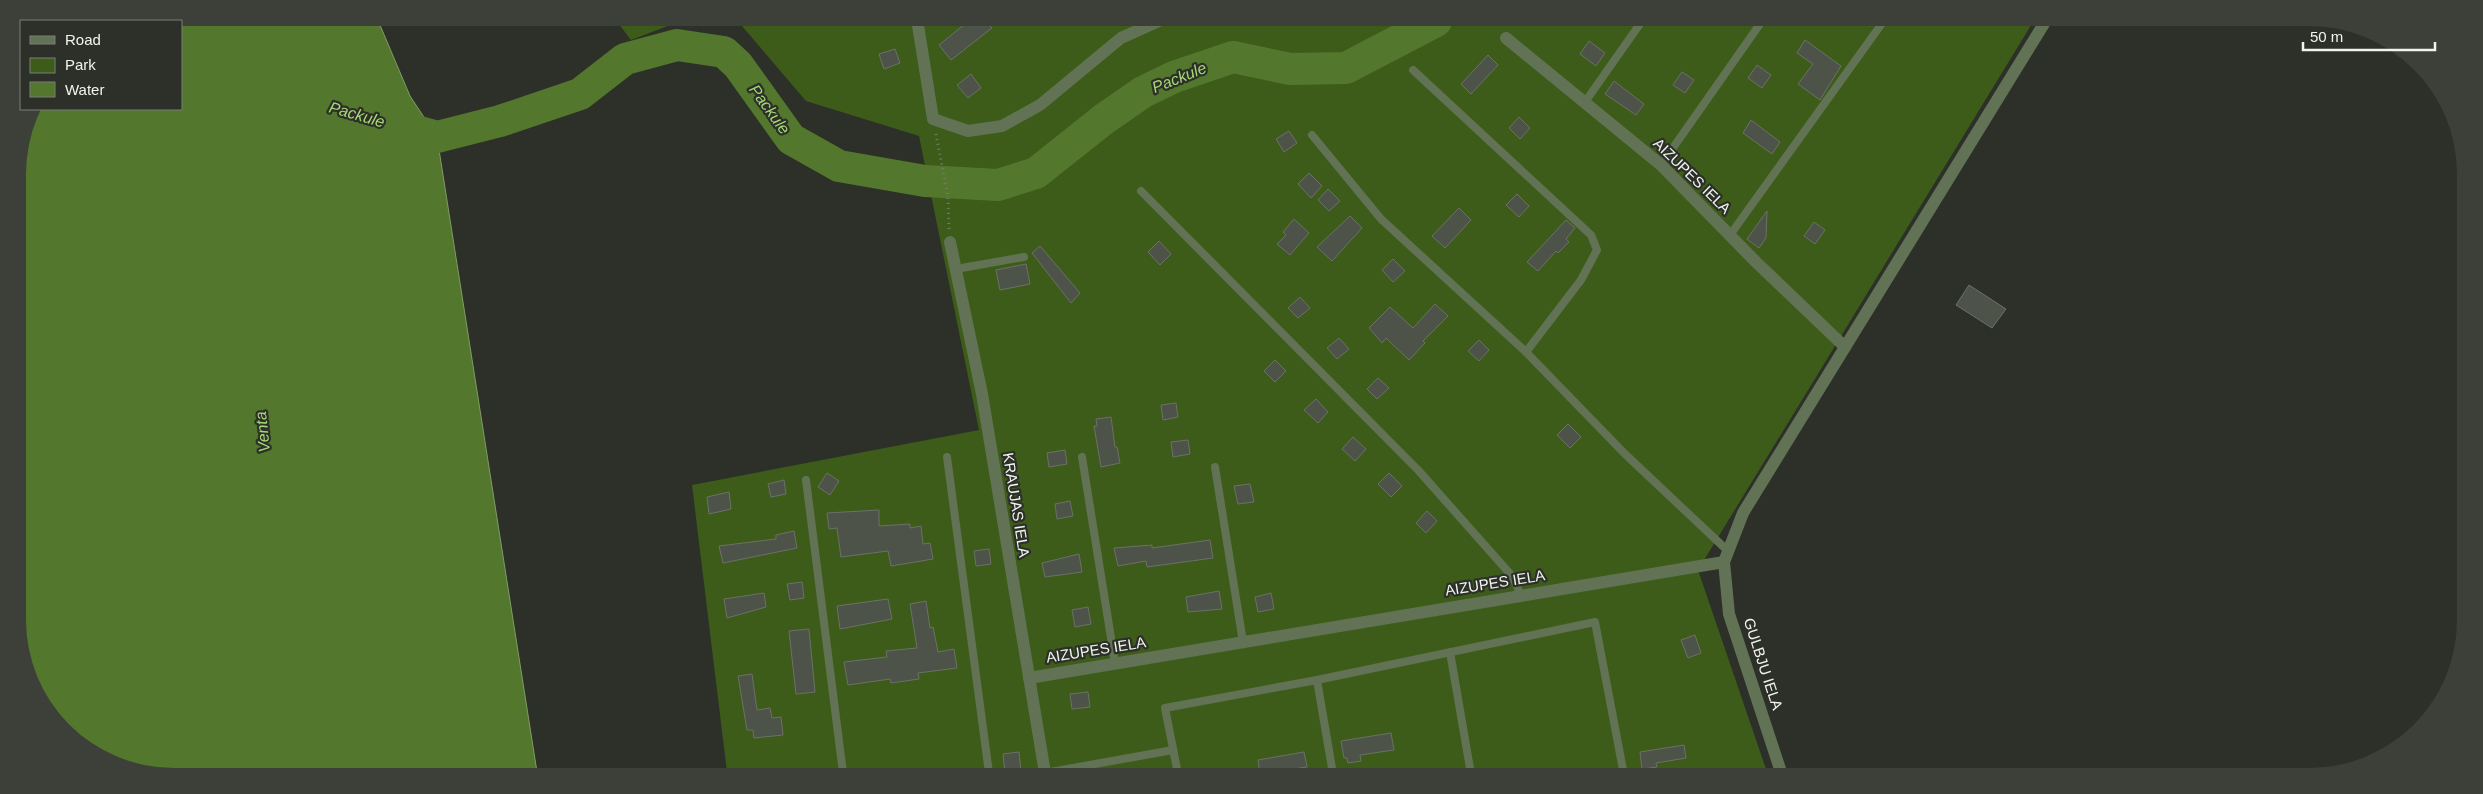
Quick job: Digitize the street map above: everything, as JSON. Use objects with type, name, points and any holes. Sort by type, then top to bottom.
[{"type":"street","points":[[1726,556],[1743,513],[2042,26]]},
{"type":"street","points":[[918,27],[933,119],[968,131],[1002,126],[1040,105],[1121,38],[1146,27]]},
{"type":"street","name":"AIZUPES IELA","points":[[1506,38],[1661,165],[1845,347]]},
{"type":"street","name":"KRAUJAS IELA","points":[[950,242],[982,394],[1044,768]]},
{"type":"street","name":"AIZUPES IELA","points":[[1028,678],[1521,596],[1726,556]]},
{"type":"street","name":"GULBJU IELA","points":[[1726,556],[1729,614],[1779,767]]},
{"type":"lane","points":[[1585,102],[1638,26]]},
{"type":"lane","points":[[1661,165],[1759,26]]},
{"type":"lane","points":[[1730,235],[1880,26]]},
{"type":"lane","points":[[1413,70],[1591,235],[1597,250],[1581,280],[1526,352]]},
{"type":"lane","points":[[1312,134],[1381,219],[1526,352],[1726,556]]},
{"type":"lane","points":[[1142,191],[1418,470],[1512,576],[1521,596]]},
{"type":"lane","points":[[956,269],[1024,258]]},
{"type":"lane","points":[[947,457],[988,768]]},
{"type":"lane","points":[[1082,457],[1115,663]]},
{"type":"lane","points":[[1215,467],[1243,642]]},
{"type":"lane","points":[[806,480],[842,768]]},
{"type":"lane","points":[[1177,768],[1165,708],[1317,680],[1595,622],[1623,767]]},
{"type":"lane","points":[[1450,652],[1470,767]]},
{"type":"lane","points":[[1317,680],[1332,767]]},
{"type":"lane","points":[[1075,768],[1173,750]]},
{"type":"path","points":[[938,149],[948,198],[950,242]]},
{"type":"green space","points":[[2030,26],[1698,570],[1765,767],[726,768],[692,485],[979,430],[919,136],[806,101],[743,27]]},
{"type":"green space","points":[[621,27],[666,27],[631,40]]},
{"type":"water","name":"Venta","points":[[182,27],[381,27],[410,96],[437,137],[536,768],[175,768],[136,763],[100,748],[70,724],[46,694],[34,667],[29,648],[26,619],[27,165],[31,136],[42,110],[182,110]]},
{"type":"building","points":[[962,27],[992,28],[951,60],[939,45]]},
{"type":"building","points":[[1805,40],[1841,66],[1820,100],[1798,84],[1813,64],[1797,53]]},
{"type":"building","points":[[1589,41],[1605,53],[1596,66],[1580,54]]},
{"type":"building","points":[[895,49],[900,63],[884,69],[879,54]]},
{"type":"building","points":[[1488,55],[1498,65],[1471,94],[1461,84]]},
{"type":"building","points":[[1757,65],[1771,75],[1762,88],[1748,78]]},
{"type":"building","points":[[1682,72],[1694,80],[1685,93],[1673,85]]},
{"type":"building","points":[[971,74],[981,88],[968,98],[957,85]]},
{"type":"building","points":[[1614,81],[1644,104],[1636,115],[1605,94]]},
{"type":"building","points":[[1519,117],[1530,128],[1520,139],[1509,128]]},
{"type":"building","points":[[1751,120],[1780,142],[1772,154],[1743,133]]},
{"type":"building","points":[[1289,131],[1297,143],[1284,152],[1276,139]]},
{"type":"building","points":[[1309,173],[1322,186],[1311,198],[1298,184]]},
{"type":"building","points":[[1328,189],[1340,201],[1329,211],[1318,200]]},
{"type":"building","points":[[1517,194],[1529,206],[1519,217],[1506,205]]},
{"type":"building","points":[[1459,208],[1471,220],[1445,248],[1432,236]]},
{"type":"building","points":[[1767,211],[1766,238],[1759,248],[1747,239]]},
{"type":"building","points":[[1350,216],[1362,228],[1332,261],[1317,247]]},
{"type":"building","points":[[1294,219],[1309,233],[1290,255],[1277,244],[1286,235],[1283,232]]},
{"type":"building","points":[[1566,220],[1575,228],[1566,239],[1569,242],[1558,253],[1556,251],[1538,271],[1527,262]]},
{"type":"building","points":[[1814,222],[1825,230],[1815,244],[1804,236]]},
{"type":"building","points":[[1159,241],[1171,254],[1160,265],[1148,252]]},
{"type":"building","points":[[1040,246],[1080,293],[1071,303],[1032,253]]},
{"type":"building","points":[[1393,259],[1405,271],[1393,282],[1382,270]]},
{"type":"building","points":[[1026,264],[1030,284],[1000,290],[996,270]]},
{"type":"building","points":[[1969,285],[2006,309],[1992,328],[1956,305]]},
{"type":"building","points":[[1300,297],[1310,308],[1298,318],[1288,308]]},
{"type":"building","points":[[1435,304],[1448,316],[1423,341],[1425,343],[1409,360],[1386,338],[1382,343],[1369,328],[1390,307],[1413,328]]},
{"type":"building","points":[[1339,338],[1349,349],[1337,359],[1327,348]]},
{"type":"building","points":[[1479,340],[1489,350],[1479,361],[1468,351]]},
{"type":"building","points":[[1275,360],[1286,371],[1275,382],[1264,371]]},
{"type":"building","points":[[1378,378],[1389,388],[1377,399],[1367,389]]},
{"type":"building","points":[[1316,399],[1328,412],[1318,423],[1304,410]]},
{"type":"building","points":[[1176,403],[1178,417],[1163,420],[1161,405]]},
{"type":"building","points":[[1111,417],[1115,447],[1117,447],[1120,463],[1101,467],[1094,426],[1097,426],[1096,419]]},
{"type":"building","points":[[1568,424],[1581,437],[1570,448],[1557,435]]},
{"type":"building","points":[[1353,437],[1366,449],[1355,461],[1342,449]]},
{"type":"building","points":[[1188,440],[1190,454],[1173,457],[1171,442]]},
{"type":"building","points":[[1065,450],[1067,464],[1049,467],[1047,453]]},
{"type":"building","points":[[827,473],[839,481],[830,495],[818,487]]},
{"type":"building","points":[[1389,473],[1402,486],[1391,497],[1378,484]]},
{"type":"building","points":[[784,480],[786,494],[771,497],[768,484]]},
{"type":"building","points":[[1250,484],[1254,502],[1238,504],[1234,486]]},
{"type":"building","points":[[729,492],[731,509],[709,514],[707,497]]},
{"type":"building","points":[[1070,501],[1073,516],[1057,519],[1055,504]]},
{"type":"building","points":[[879,510],[879,526],[910,524],[910,528],[921,526],[923,544],[930,543],[933,559],[891,566],[888,551],[841,557],[837,528],[829,529],[827,513]]},
{"type":"building","points":[[1427,511],[1437,521],[1426,533],[1416,523]]},
{"type":"building","points":[[794,531],[797,548],[723,563],[719,546],[776,539],[776,535]]},
{"type":"building","points":[[1210,540],[1213,558],[1147,567],[1146,561],[1118,566],[1114,548],[1152,545],[1152,548]]},
{"type":"building","points":[[989,549],[991,564],[976,566],[974,551]]},
{"type":"building","points":[[1079,554],[1082,572],[1045,577],[1042,563]]},
{"type":"building","points":[[802,582],[804,598],[790,600],[787,584]]},
{"type":"building","points":[[1219,591],[1222,609],[1188,612],[1186,597]]},
{"type":"building","points":[[764,593],[766,607],[727,618],[724,599]]},
{"type":"building","points":[[1271,593],[1274,609],[1258,612],[1255,597]]},
{"type":"building","points":[[888,599],[892,619],[840,629],[837,606]]},
{"type":"building","points":[[926,601],[930,628],[933,627],[938,652],[954,649],[957,668],[918,673],[919,679],[891,683],[890,679],[848,685],[844,662],[887,657],[886,651],[917,648],[910,604]]},
{"type":"building","points":[[1088,607],[1091,624],[1075,627],[1072,610]]},
{"type":"building","points":[[809,629],[815,692],[796,694],[789,631]]},
{"type":"building","points":[[1695,635],[1701,653],[1688,658],[1681,640]]},
{"type":"building","points":[[752,674],[757,710],[770,708],[772,718],[781,717],[783,735],[754,738],[753,730],[747,730],[738,676]]},
{"type":"building","points":[[1088,692],[1090,707],[1072,709],[1070,694]]},
{"type":"building","points":[[1391,733],[1394,750],[1360,755],[1361,761],[1348,763],[1347,758],[1344,758],[1341,741]]},
{"type":"building","points":[[1684,745],[1686,758],[1656,763],[1657,767],[1642,767],[1640,752]]},
{"type":"building","points":[[1019,752],[1021,768],[1004,768],[1003,754]]},
{"type":"building","points":[[1304,752],[1307,767],[1259,767],[1258,760]]},
{"type":"waterway","name":"Packule","points":[[395,125],[437,137],[500,121],[580,94],[625,59],[677,45],[724,52],[738,65],[791,139],[839,166],[925,181],[998,185],[1036,173],[1104,119],[1143,92],[1174,77],[1233,57],[1290,69],[1346,68],[1426,26]]}]
